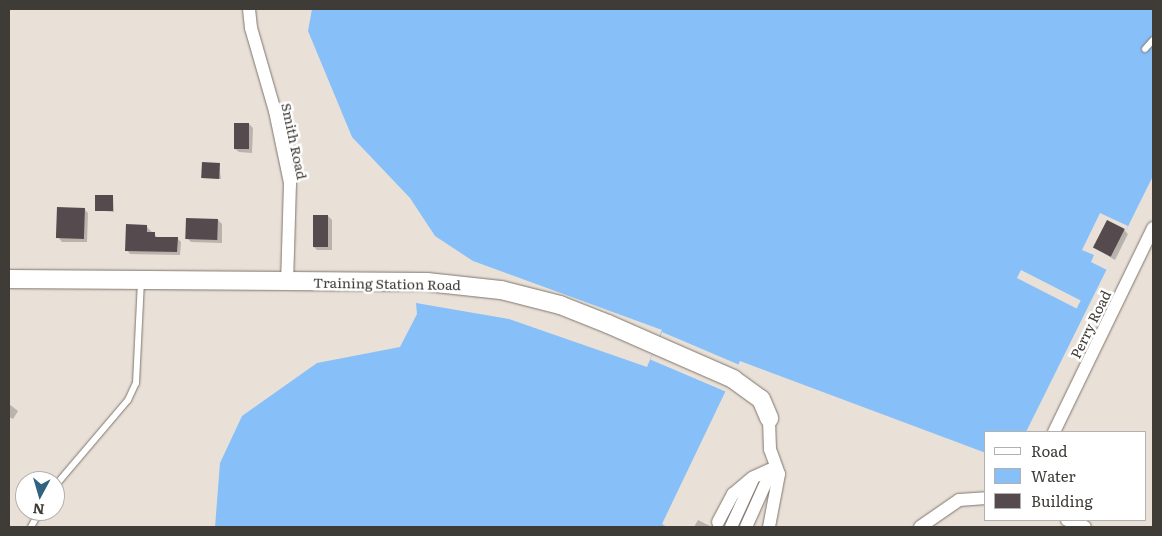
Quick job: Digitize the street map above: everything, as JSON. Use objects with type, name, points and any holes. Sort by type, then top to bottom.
[{"type":"street","name":"Smith Road","points":[[250,9],[252,28],[275,111],[290,183],[287,282]]},
{"type":"street","name":"Perry Road","points":[[1054,431],[1153,228]]},
{"type":"street","name":"Training Station Road","points":[[9,278],[473,285],[560,305],[733,379],[761,398],[769,418],[772,468],[779,474],[768,527]]},
{"type":"street","points":[[718,522],[733,494],[748,479],[772,468]]},
{"type":"street","points":[[748,527],[772,468]]},
{"type":"street","points":[[732,527],[754,477]]},
{"type":"street","points":[[920,527],[959,500],[984,498]]},
{"type":"street","points":[[1070,521],[1084,527]]},
{"type":"lane","points":[[1145,49],[1153,40]]},
{"type":"lane","points":[[65,474],[128,400],[136,383],[141,279]]},
{"type":"water","points":[[312,9],[1153,9],[1153,176],[1026,431],[984,431],[984,452],[740,361],[662,524],[667,527],[215,527],[220,463],[242,416],[317,363],[400,347],[417,314],[416,303],[509,319],[647,367],[662,330],[473,261],[435,236],[410,198],[352,137],[308,31]]},
{"type":"pier","points":[[1100,213],[1128,226],[1107,270],[1091,262],[1094,255],[1082,250]]},
{"type":"pier","points":[[1021,270],[1081,300],[1077,308],[1017,278]]},
{"type":"pier","points":[[662,332],[738,364],[727,392],[650,360]]},
{"type":"building","points":[[234,123],[249,123],[249,149],[234,149]]},
{"type":"building","points":[[202,162],[220,163],[219,179],[201,178]]},
{"type":"building","points":[[95,195],[113,195],[113,211],[95,211]]},
{"type":"building","points":[[57,207],[85,208],[84,239],[56,238]]},
{"type":"building","points":[[313,215],[328,215],[328,247],[313,247]]},
{"type":"building","points":[[186,218],[218,219],[217,240],[185,239]]},
{"type":"building","points":[[1107,220],[1125,229],[1111,257],[1093,248]]},
{"type":"building","points":[[126,224],[147,225],[147,232],[155,232],[155,237],[178,237],[177,252],[125,251]]}]
